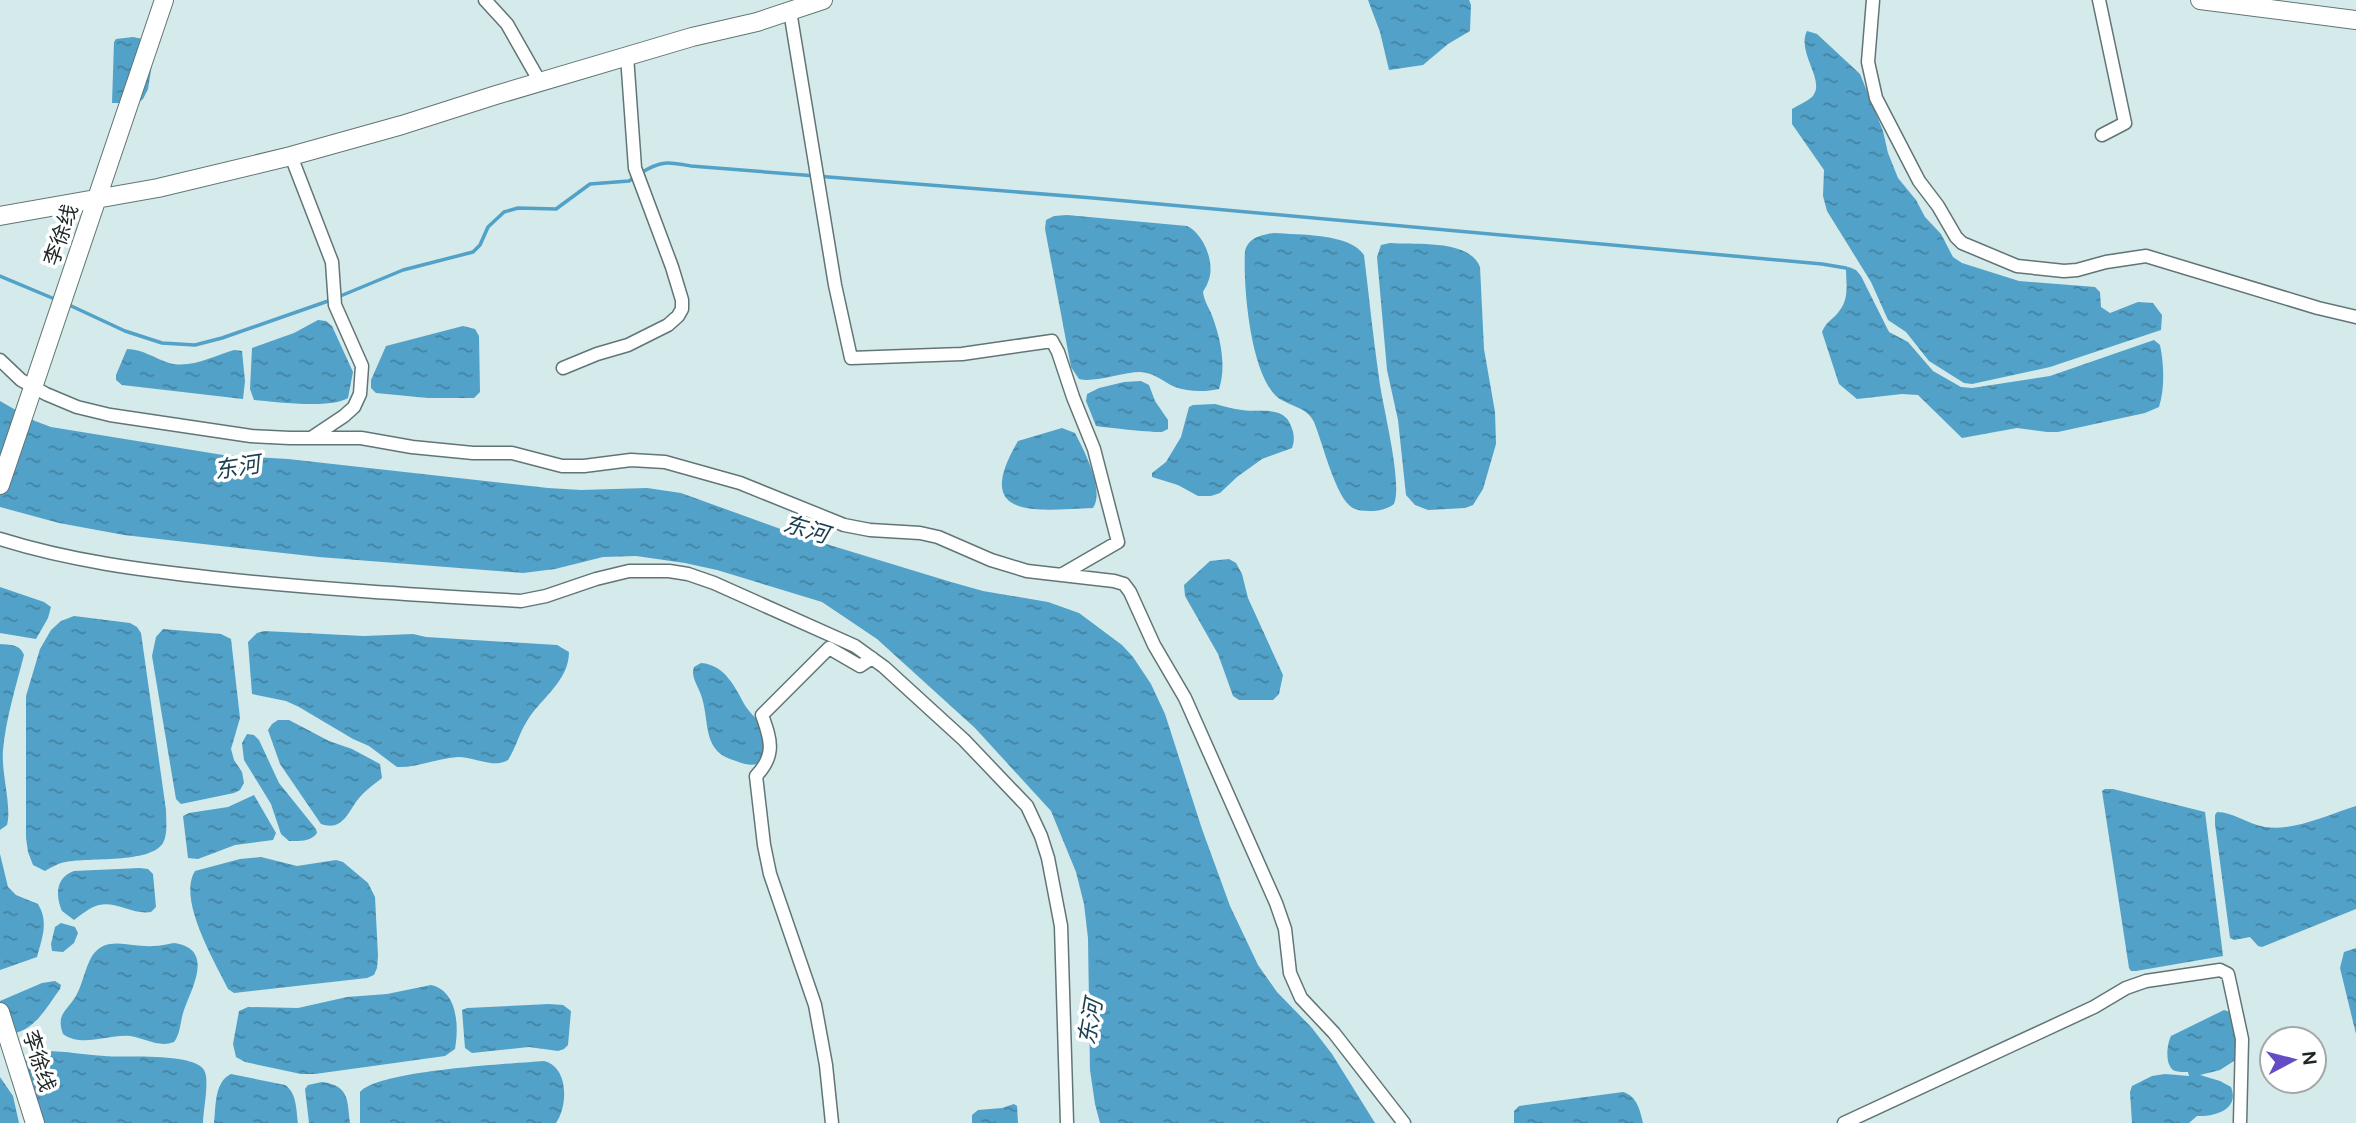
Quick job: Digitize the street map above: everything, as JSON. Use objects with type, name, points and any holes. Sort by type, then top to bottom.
[{"type":"street","name":"李徐线","points":[[0,485],[164,0]]},
{"type":"street","points":[[485,0],[508,24],[540,82]]},
{"type":"street","points":[[0,216],[158,188],[291,156],[692,37],[757,22],[823,0]]},
{"type":"street","points":[[1872,0],[1868,62],[1876,98],[1920,181],[1962,243],[2017,266],[2064,271],[2146,256],[2356,317]]},
{"type":"street","points":[[2099,0],[2124,124],[2102,135]]},
{"type":"street","points":[[2200,0],[2356,20]]},
{"type":"street","points":[[790,11],[835,285],[851,358],[962,354],[1052,341],[1094,449],[1118,542],[1061,575]]},
{"type":"street","points":[[563,368],[628,345],[668,325],[681,313],[682,300],[672,267],[634,159],[628,56]]},
{"type":"street","points":[[291,156],[332,262],[334,299],[362,366],[361,387],[350,412],[310,438]]},
{"type":"street","points":[[0,360],[21,380],[46,394],[77,407],[110,415],[251,436],[360,438],[412,447],[473,453],[512,453],[562,466],[631,460],[665,463],[740,483],[845,525],[929,535],[1009,566],[1119,582],[1130,592],[1154,645],[1201,730],[1276,903],[1285,929],[1290,973],[1301,998],[1334,1033],[1404,1123]]},
{"type":"street","points":[[0,539],[72,559],[129,568],[284,586],[521,601],[546,597],[615,573],[669,570],[714,583],[848,643],[872,657],[918,696],[1008,784],[1027,806],[1035,821],[1048,858],[1061,926],[1068,1123]]},
{"type":"street","points":[[832,1123],[826,1065],[815,1005],[769,874],[756,776],[764,768],[770,755],[770,740],[762,715],[784,692],[828,648],[860,666],[872,657]]},
{"type":"street","points":[[1844,1123],[2094,1007],[2126,988],[2154,978],[2220,970],[2228,974],[2242,1040],[2240,1123]]},
{"type":"street","name":"李徐线","points":[[0,1012],[35,1123]]},
{"type":"water","points":[[1368,0],[1469,0],[1470,31],[1448,44],[1423,65],[1389,70],[1380,32]]},
{"type":"water","points":[[1807,31],[1817,34],[1860,74],[1898,178],[1916,200],[1925,217],[1941,234],[1953,257],[1962,263],[2019,281],[2095,287],[2100,292],[2101,307],[2110,313],[2138,302],[2153,303],[2162,315],[2161,330],[2050,367],[1972,384],[1964,383],[1929,361],[1906,332],[1888,320],[1871,282],[1827,211],[1823,196],[1824,170],[1792,124],[1792,109],[1812,97],[1816,90],[1805,48]]},
{"type":"water","points":[[116,39],[143,39],[153,58],[148,89],[138,103],[112,103],[114,42]]},
{"type":"water","points":[[1067,215],[1187,226],[1199,236],[1207,250],[1210,267],[1210,275],[1203,292],[1220,341],[1222,370],[1219,389],[1186,390],[1140,372],[1092,380],[1079,379],[1071,367],[1045,229],[1046,220]]},
{"type":"water","points":[[1274,233],[1336,239],[1357,248],[1364,255],[1379,378],[1396,479],[1394,504],[1388,508],[1363,511],[1349,505],[1333,478],[1311,417],[1275,395],[1266,383],[1259,366],[1250,326],[1245,285],[1245,251],[1253,240]]},
{"type":"water","points":[[1390,243],[1454,248],[1474,258],[1480,267],[1484,349],[1495,412],[1496,444],[1483,489],[1473,505],[1465,508],[1428,510],[1415,505],[1406,495],[1398,420],[1387,370],[1377,257],[1381,245]]},
{"type":"water","points":[[1849,267],[1861,276],[1889,332],[1908,342],[1933,371],[1961,387],[1972,388],[2050,376],[2154,340],[2160,345],[2163,368],[2159,407],[2145,413],[2058,432],[2017,428],[1962,438],[1918,395],[1857,399],[1839,384],[1822,332],[1844,303],[1846,268]]},
{"type":"water","points":[[318,320],[326,321],[332,326],[353,372],[348,398],[316,404],[254,400],[250,389],[252,348],[294,333]]},
{"type":"water","points":[[463,326],[475,329],[479,336],[480,392],[474,398],[428,398],[376,393],[371,388],[371,380],[386,346]]},
{"type":"water","points":[[127,349],[138,350],[177,364],[202,361],[234,350],[242,351],[245,381],[243,399],[122,385],[116,380],[116,375]]},
{"type":"water","points":[[1141,381],[1149,385],[1155,401],[1168,420],[1168,429],[1158,432],[1096,426],[1086,401],[1087,394],[1124,382]]},
{"type":"water","name":"东河","points":[[0,401],[51,427],[223,455],[288,459],[548,488],[647,488],[681,493],[800,536],[951,582],[983,591],[1048,602],[1079,613],[1122,645],[1151,684],[1165,714],[1230,906],[1258,965],[1277,992],[1312,1028],[1332,1054],[1375,1123],[1100,1123],[1090,1070],[1088,938],[1084,904],[1076,872],[1051,811],[975,728],[877,639],[822,602],[717,570],[636,556],[603,557],[555,569],[523,573],[319,557],[124,535],[59,523],[0,507]]},
{"type":"water","points":[[1215,404],[1283,415],[1288,419],[1293,431],[1292,448],[1262,459],[1220,493],[1211,496],[1198,496],[1178,485],[1152,477],[1152,473],[1166,462],[1181,437],[1189,407]]},
{"type":"water","points":[[1062,428],[1075,433],[1088,460],[1097,491],[1093,508],[1051,510],[1016,505],[1006,498],[1002,486],[1005,467],[1018,441]]},
{"type":"water","points":[[1229,559],[1236,563],[1242,574],[1248,598],[1283,675],[1279,694],[1273,700],[1239,700],[1233,696],[1218,654],[1185,596],[1184,585],[1210,561]]},
{"type":"water","points":[[0,587],[51,607],[36,639],[0,633]]},
{"type":"water","points":[[74,616],[130,623],[141,633],[166,810],[166,831],[163,843],[156,850],[145,854],[66,862],[45,871],[33,865],[26,838],[26,696],[40,649],[51,630],[61,621]]},
{"type":"water","points":[[163,629],[221,634],[231,639],[240,718],[231,749],[244,783],[240,790],[234,793],[181,804],[176,799],[152,656],[156,637]]},
{"type":"water","points":[[264,631],[364,636],[413,634],[557,645],[569,652],[568,662],[559,681],[527,721],[508,760],[491,763],[458,757],[397,767],[369,746],[299,707],[286,701],[252,694],[248,642],[257,633]]},
{"type":"water","points":[[0,644],[17,647],[24,655],[4,738],[8,818],[7,825],[0,830]]},
{"type":"water","points":[[701,663],[723,673],[760,723],[765,744],[764,755],[758,764],[747,764],[725,757],[712,744],[702,698],[693,675],[694,667]]},
{"type":"water","points":[[278,720],[289,720],[380,764],[382,778],[361,795],[338,824],[321,824],[280,764],[268,730]]},
{"type":"water","points":[[247,734],[254,735],[259,740],[279,783],[316,829],[317,833],[312,838],[289,841],[281,834],[271,804],[244,760],[242,743]]},
{"type":"water","points":[[2105,789],[2205,812],[2223,956],[2131,971],[2102,791]]},
{"type":"water","points":[[254,795],[276,833],[273,840],[235,845],[198,859],[188,858],[183,816],[228,807]]},
{"type":"water","points":[[2356,806],[2356,909],[2262,947],[2250,937],[2234,940],[2230,938],[2215,824],[2217,812],[2276,828],[2311,821]]},
{"type":"water","points":[[0,854],[8,887],[16,895],[38,904],[44,924],[37,957],[0,970]]},
{"type":"water","points":[[261,857],[297,866],[336,860],[343,862],[368,883],[375,897],[378,956],[374,975],[234,993],[228,989],[194,914],[191,883],[195,871],[240,859]]},
{"type":"water","points":[[148,869],[153,874],[156,907],[151,912],[138,912],[105,904],[92,907],[74,920],[62,911],[58,893],[60,882],[68,874],[74,871]]},
{"type":"water","points":[[61,923],[75,927],[78,933],[74,943],[63,952],[52,951],[55,927]]},
{"type":"water","points":[[174,943],[187,947],[194,953],[197,970],[174,1042],[157,1043],[130,1036],[78,1040],[63,1034],[61,1017],[76,996],[92,956],[98,949],[112,944],[158,946]]},
{"type":"water","points":[[2356,948],[2356,1034],[2340,968],[2344,952]]},
{"type":"water","points":[[55,981],[61,985],[60,989],[28,1028],[12,1034],[0,1026],[0,1001],[42,983]]},
{"type":"water","points":[[431,985],[447,994],[455,1011],[455,1049],[445,1056],[315,1074],[301,1074],[245,1062],[236,1057],[233,1044],[239,1011],[248,1007],[298,1008],[347,997],[387,994]]},
{"type":"water","points":[[563,1005],[571,1011],[568,1045],[564,1049],[558,1051],[529,1047],[472,1053],[465,1048],[462,1010]]},
{"type":"water","points":[[2224,1010],[2230,1012],[2237,1059],[2220,1070],[2200,1075],[2231,1087],[2233,1095],[2229,1107],[2211,1115],[2197,1116],[2189,1123],[2132,1123],[2132,1086],[2152,1076],[2189,1076],[2188,1072],[2175,1071],[2169,1065],[2171,1036]]},
{"type":"water","points":[[46,1051],[173,1058],[197,1064],[206,1074],[203,1123],[33,1123],[19,1063],[31,1054]]},
{"type":"water","points":[[544,1061],[558,1071],[564,1088],[563,1107],[556,1123],[360,1123],[360,1092],[372,1084],[446,1069]]},
{"type":"water","points":[[231,1074],[285,1085],[294,1097],[298,1123],[214,1123],[221,1083]]},
{"type":"water","points":[[0,1077],[13,1096],[19,1123],[0,1123]]},
{"type":"water","points":[[322,1082],[338,1087],[345,1095],[350,1123],[309,1123],[305,1089],[308,1085]]},
{"type":"water","points":[[1623,1092],[1635,1100],[1643,1123],[1514,1123],[1514,1111],[1519,1106]]},
{"type":"water","points":[[1014,1104],[1017,1106],[1018,1123],[972,1123],[972,1115],[978,1110]]},
{"type":"waterway","points":[[641,173],[654,166],[671,163],[1093,198],[1846,268]]},
{"type":"waterway","points":[[338,297],[403,270],[473,252],[480,245],[488,227],[504,212],[518,208],[556,209],[590,184],[629,181],[635,177]]},
{"type":"waterway","points":[[0,276],[57,300]]},
{"type":"waterway","points":[[67,304],[125,331],[162,343],[195,345],[331,300]]}]
